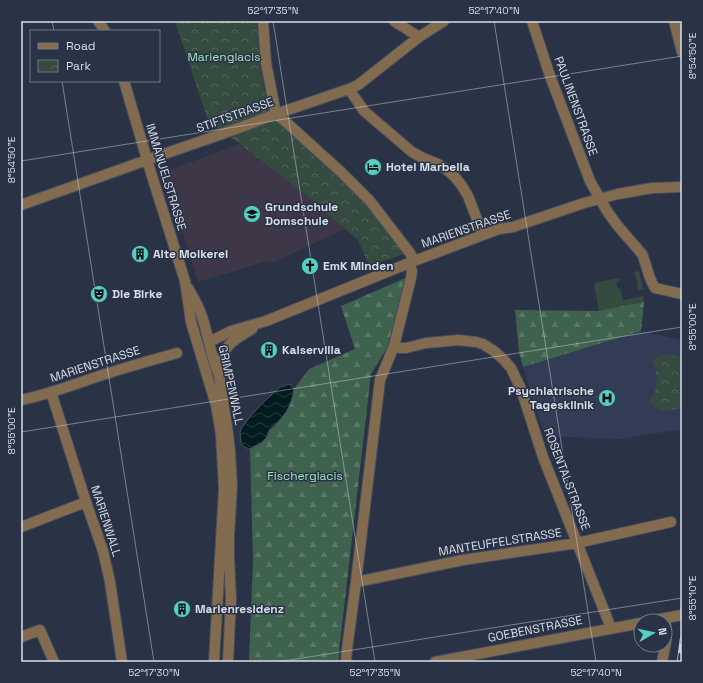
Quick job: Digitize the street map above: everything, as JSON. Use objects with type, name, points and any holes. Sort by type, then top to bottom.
[{"type":"street","points":[[98,21],[104,30]]},
{"type":"street","points":[[263,21],[266,63],[276,114],[341,172],[370,201],[410,253],[412,271],[411,278],[394,346],[380,380],[346,662]]},
{"type":"street","points":[[394,21],[419,38]]},
{"type":"street","name":"STIFTSTRASSE","points":[[21,205],[349,89],[444,21]]},
{"type":"street","name":"PAULINENSTRASSE","points":[[532,21],[550,76],[590,181],[617,225],[642,254],[655,288],[682,294]]},
{"type":"street","points":[[674,21],[682,52]]},
{"type":"street","name":"IMMANUELSTRASSE","points":[[124,82],[185,281],[190,315],[202,359]]},
{"type":"street","points":[[349,89],[364,111],[412,152],[438,164],[455,176],[468,196],[483,235]]},
{"type":"street","name":"MARIENSTRASSE","points":[[209,342],[231,331],[266,321],[411,262],[499,229],[513,227],[600,198],[652,188],[682,187]]},
{"type":"street","name":"IMMANUELSTRASSE","points":[[185,281],[200,311],[209,342]]},
{"type":"street","name":"MARIENSTRASSE","points":[[219,375],[225,350],[229,345],[266,321]]},
{"type":"street","name":"ROSENTALSTRASSE","points":[[394,346],[406,348],[436,342],[458,340],[484,344],[494,351],[511,368],[521,389],[543,457],[611,628]]},
{"type":"street","name":"GRIMPENWALL","points":[[209,342],[202,359],[216,405],[221,434],[224,472],[223,514],[214,662]]},
{"type":"street","name":"GRIMPENWALL","points":[[209,342],[215,366],[219,375],[230,452],[232,486],[229,536],[231,598],[228,662]]},
{"type":"street","name":"MARIENSTRASSE","points":[[21,400],[51,392],[113,371],[177,353]]},
{"type":"street","name":"MARIENWALL","points":[[51,392],[107,566],[122,662]]},
{"type":"street","points":[[21,527],[86,502]]},
{"type":"street","name":"MANTEUFFELSTRASSE","points":[[356,582],[463,560],[577,542],[671,522]]},
{"type":"street","name":"GOEBENSTRASSE","points":[[435,662],[633,624]]},
{"type":"street","points":[[21,637],[40,630],[54,662]]},
{"type":"shaded area","name":"Grundschule Domschule","points":[[240,144],[309,198],[345,229],[272,263],[271,260],[198,282],[164,172]]},
{"type":"shaded area","name":"Psychiatrische Tagesklinik","points":[[641,331],[682,340],[682,429],[620,439],[545,436],[523,367]]},
{"type":"green space","name":"Marienglacis","points":[[175,21],[257,21],[261,71],[267,101],[276,114],[366,200],[404,254],[369,266],[358,240],[309,198],[240,144],[209,123]]},
{"type":"green space","points":[[639,271],[643,289],[638,290],[638,283],[634,272]]},
{"type":"green space","name":"Fischerglacis","points":[[408,277],[387,348],[371,374],[339,651],[339,662],[268,662],[249,660],[253,561],[250,449],[266,438],[270,430],[274,427],[290,404],[294,389],[309,369],[355,349],[341,306]]},
{"type":"green space","points":[[619,278],[619,282],[616,282],[618,289],[620,288],[623,300],[643,296],[644,302],[599,311],[594,283]]},
{"type":"green space","points":[[644,302],[641,331],[523,367],[519,352],[515,310],[597,311]]},
{"type":"green space","points":[[666,355],[682,358],[682,407],[673,410],[660,409],[649,402],[655,392],[657,382],[656,371],[652,360]]},
{"type":"water","points":[[288,384],[294,389],[291,402],[284,415],[270,429],[267,437],[263,441],[250,449],[244,447],[241,442],[240,432],[246,422],[275,391]]},
{"type":"railway","points":[[679,662],[682,639]]},
{"type":"place","name":"Hotel Marbella","points":[[373,167]]},
{"type":"place","name":"Grundschule Domschule","points":[[252,214]]},
{"type":"place","name":"Alte Molkerei","points":[[140,254]]},
{"type":"place","name":"EmK Minden","points":[[310,266]]},
{"type":"place","name":"Die Birke","points":[[99,294]]},
{"type":"place","name":"Kaiservilla","points":[[269,350]]},
{"type":"place","name":"Psychiatrische Tagesklinik","points":[[607,398]]},
{"type":"place","name":"Marienresidenz","points":[[182,609]]}]
